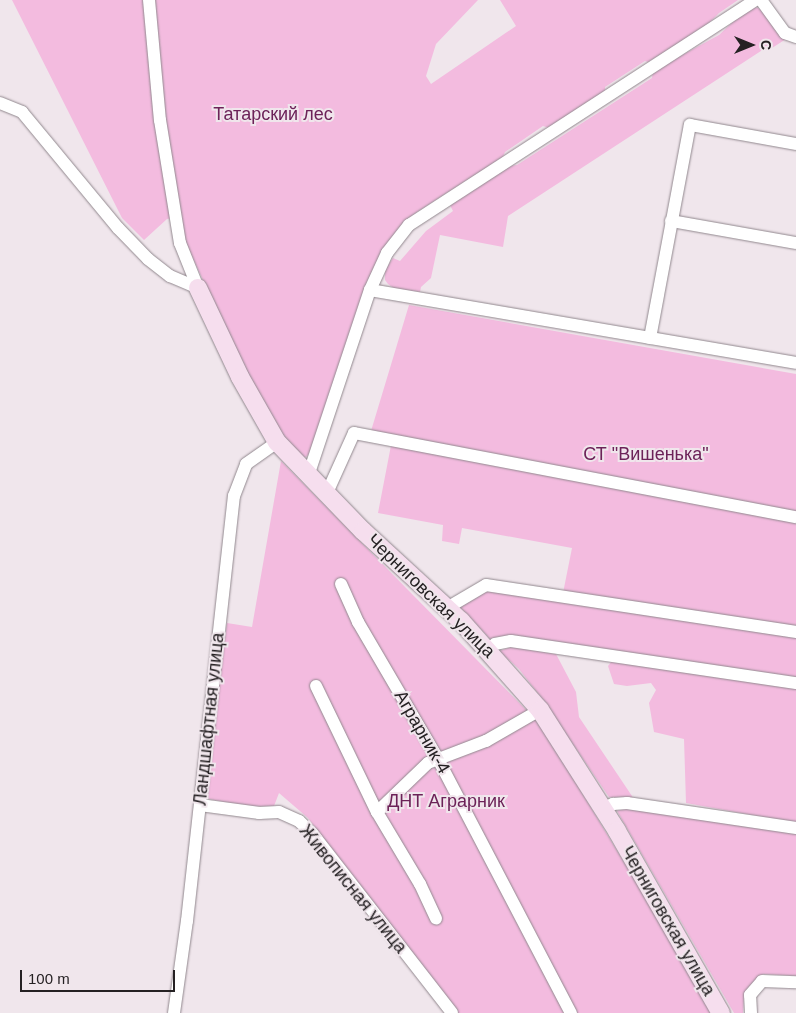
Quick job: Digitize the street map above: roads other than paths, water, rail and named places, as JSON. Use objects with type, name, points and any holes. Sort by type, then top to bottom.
[{"type":"street","points":[[148,0],[160,120],[180,243],[198,288]]},
{"type":"street","points":[[308,476],[370,290],[387,253],[409,224],[756,0]]},
{"type":"street","points":[[761,0],[785,33],[796,37]]},
{"type":"street","points":[[0,103],[22,112],[118,228],[148,258],[170,276],[198,288]]},
{"type":"street","points":[[650,338],[690,125],[796,144]]},
{"type":"street","points":[[671,221],[796,243]]},
{"type":"street","name":"Черниговская улица","points":[[198,288],[240,378],[277,442],[326,495],[487,648],[540,710],[603,808],[721,1013]]},
{"type":"street","points":[[370,290],[796,363]]},
{"type":"street","points":[[326,495],[354,433],[796,517]]},
{"type":"street","name":"Ландшафтная улица","points":[[174,1013],[200,805],[234,496],[246,464],[277,442]]},
{"type":"street","name":"Аграрник-4","points":[[341,584],[358,622],[438,759],[571,1013]]},
{"type":"street","points":[[447,608],[486,585],[796,632]]},
{"type":"street","points":[[487,648],[495,644],[511,641],[796,683]]},
{"type":"street","points":[[316,686],[377,812],[420,884],[436,919]]},
{"type":"street","points":[[377,812],[428,763],[486,741],[540,710]]},
{"type":"street","points":[[603,808],[613,804],[627,803],[796,828]]},
{"type":"street","name":"Живописная улица","points":[[200,805],[259,813],[279,812],[298,821],[312,833],[452,1013]]},
{"type":"street","points":[[751,1013],[750,995],[762,981],[796,982]]},
{"type":"park label","name":"Татарский лес","points":[[273,114]]},
{"type":"park label","name":"СТ \"Вишенька\"","points":[[646,454]]},
{"type":"park label","name":"ДНТ Аграрник","points":[[446,801]]}]
